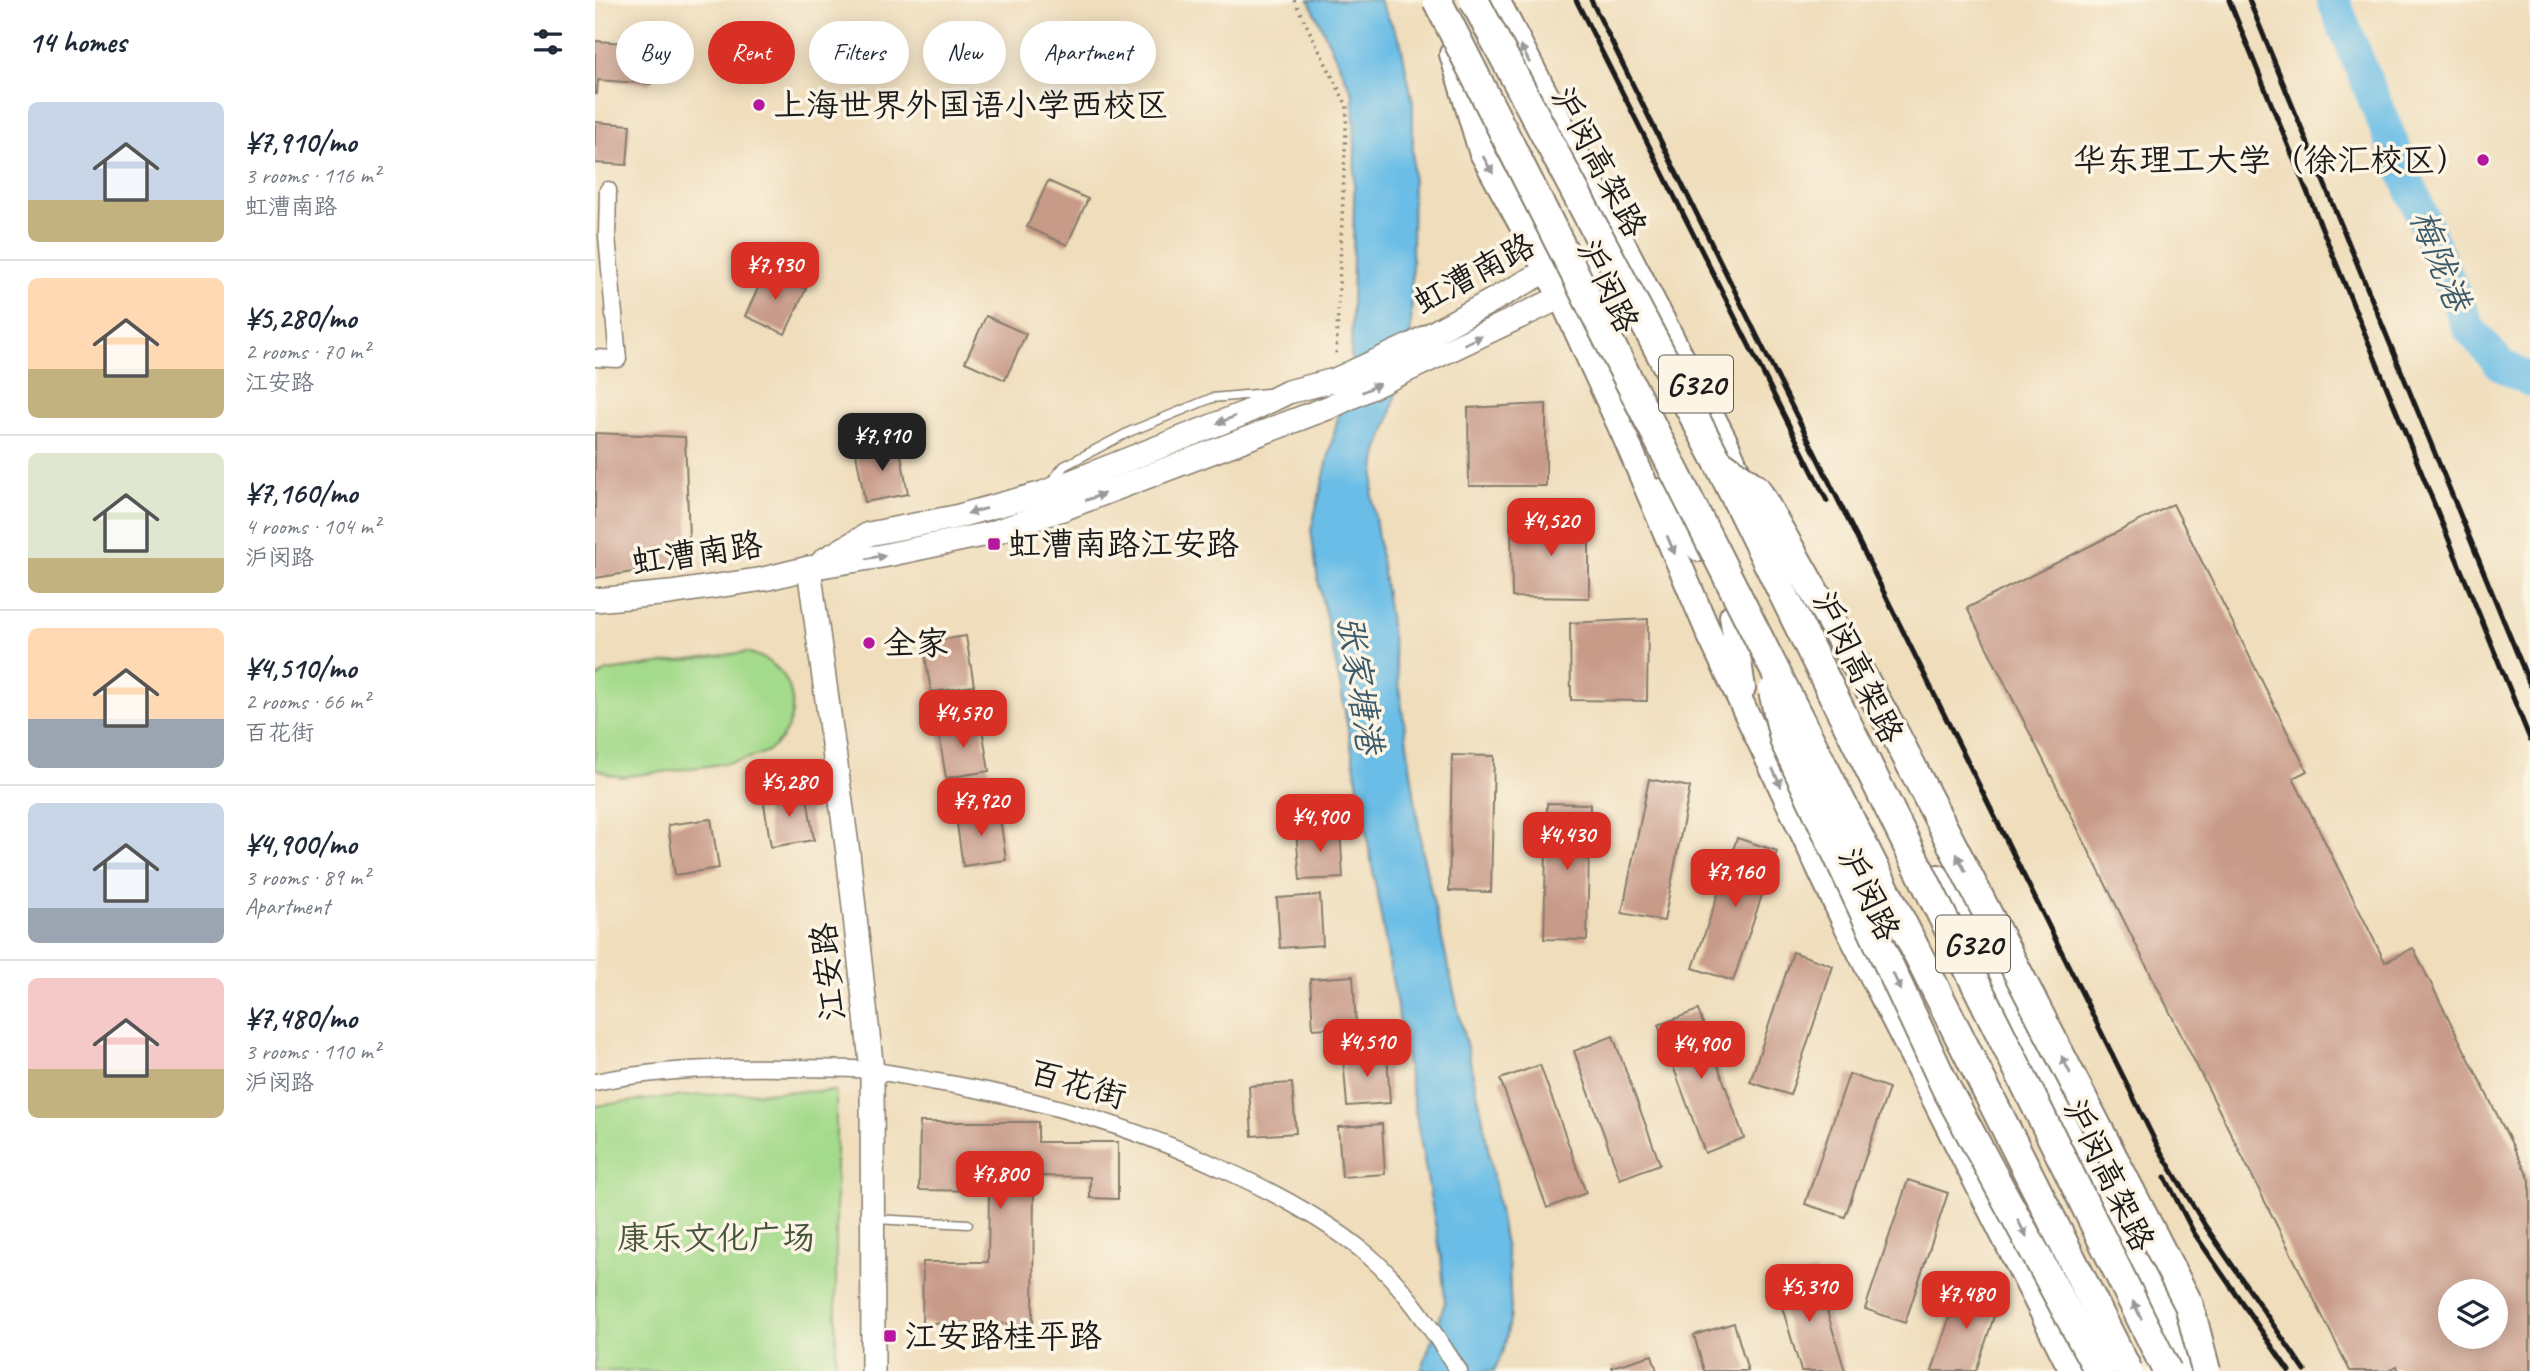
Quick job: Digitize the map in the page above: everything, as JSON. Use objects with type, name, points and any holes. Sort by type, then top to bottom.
[{"type":"highway","points":[[1437,0],[2128,1371]]},
{"type":"highway","name":"沪闵高架路","points":[[1475,0],[1718,462],[2188,1369]]},
{"type":"highway","points":[[1718,462],[1756,489],[1895,734],[2189,1306],[2188,1369]]},
{"type":"highway","points":[[1763,647],[1785,742],[1947,1088],[2099,1371]]},
{"type":"main road","name":"沪闵路","points":[[1424,0],[1452,54],[1481,151],[1554,267],[2122,1371]]},
{"type":"main road","name":"沪闵路","points":[[1475,0],[1599,259],[1707,452],[1761,527]]},
{"type":"main road","name":"沪闵路","points":[[1497,0],[1725,441],[1761,527],[1814,636],[2188,1369]]},
{"type":"main road","name":"虹漕南路","points":[[595,600],[670,593],[764,579],[992,533],[1158,474],[1330,407],[1567,293],[1599,259],[1623,245]]},
{"type":"main road","name":"虹漕南路","points":[[809,568],[869,534],[955,517],[1043,493],[1245,413],[1288,392],[1335,380],[1413,344],[1554,267],[1599,259]]},
{"type":"main road","name":"沪闵路","points":[[1567,293],[1625,438],[1710,636],[1844,921],[2072,1371]]},
{"type":"main road","name":"沪闵路","points":[[1625,438],[1699,549]]},
{"type":"main road","name":"江安路","points":[[809,568],[848,853],[872,1071],[873,1371]]},
{"type":"main road","points":[[1732,616],[1748,717]]},
{"type":"street","points":[[595,358],[618,359],[607,236],[608,190]]},
{"type":"street","name":"百花街","points":[[595,1083],[692,1069],[872,1071],[981,1089],[1055,1106],[1122,1127],[1187,1152],[1291,1202],[1334,1230],[1368,1255],[1395,1281],[1418,1309],[1459,1371]]},
{"type":"lane","points":[[872,1219],[968,1224]]},
{"type":"path","points":[[1294,0],[1347,106],[1335,380]]},
{"type":"green space","points":[[747,652],[762,658],[781,672],[791,694],[789,725],[781,739],[769,750],[721,764],[622,777],[595,768],[595,679],[607,671]]},
{"type":"green space","name":"康乐文化广场","points":[[836,1091],[836,1371],[595,1371],[595,1106],[685,1096]]},
{"type":"water","name":"张家塘港","points":[[1309,0],[1379,0],[1400,40],[1413,103],[1411,331],[1390,417],[1377,455],[1372,496],[1423,856],[1482,1114],[1509,1268],[1511,1314],[1504,1350],[1494,1371],[1421,1371],[1445,1302],[1441,1257],[1311,530],[1351,363],[1355,145],[1353,94]]},
{"type":"building","points":[[595,41],[616,42],[616,81],[598,80],[595,94]]},
{"type":"building","points":[[595,122],[630,125],[627,165],[595,163]]},
{"type":"building","points":[[1048,181],[1088,199],[1067,245],[1027,227]]},
{"type":"building","points":[[766,271],[806,289],[785,334],[745,316]]},
{"type":"building","points":[[986,316],[1026,334],[1005,380],[965,362]]},
{"type":"building","points":[[1546,404],[1546,486],[1469,486],[1468,408]]},
{"type":"building","points":[[595,433],[685,437],[690,563],[595,578]]},
{"type":"building","points":[[899,444],[908,494],[865,502],[856,453]]},
{"type":"building","points":[[2173,504],[2307,771],[2293,778],[2385,962],[2413,948],[2530,1180],[2530,1371],[2399,1371],[2397,1366],[2388,1371],[2350,1371],[1967,608]]},
{"type":"building","points":[[1589,516],[1589,598],[1512,597],[1511,520]]},
{"type":"building","points":[[1648,619],[1647,701],[1571,700],[1570,623]]},
{"type":"building","points":[[966,636],[974,686],[931,692],[923,643]]},
{"type":"building","points":[[981,722],[989,771],[946,778],[938,729]]},
{"type":"building","points":[[1452,755],[1494,756],[1491,892],[1449,891]]},
{"type":"building","points":[[1649,779],[1690,787],[1664,921],[1622,913]]},
{"type":"building","points":[[806,791],[814,840],[771,847],[763,798]]},
{"type":"building","points":[[1547,803],[1590,804],[1587,940],[1544,939]]},
{"type":"building","points":[[999,810],[1006,860],[963,866],[956,817]]},
{"type":"building","points":[[711,819],[719,868],[675,875],[668,825]]},
{"type":"building","points":[[1340,828],[1343,878],[1300,880],[1296,831]]},
{"type":"building","points":[[1737,838],[1777,851],[1733,981],[1693,968]]},
{"type":"building","points":[[1320,895],[1323,945],[1280,948],[1277,898]]},
{"type":"building","points":[[1793,952],[1833,966],[1790,1095],[1750,1082]]},
{"type":"building","points":[[1353,976],[1356,1026],[1313,1029],[1310,979]]},
{"type":"building","points":[[1698,1010],[1744,1138],[1705,1153],[1658,1025]]},
{"type":"building","points":[[1613,1036],[1660,1164],[1620,1179],[1574,1051]]},
{"type":"building","points":[[1387,1053],[1390,1103],[1347,1106],[1343,1056]]},
{"type":"building","points":[[1540,1065],[1586,1193],[1547,1208],[1500,1079]]},
{"type":"building","points":[[1849,1074],[1889,1088],[1845,1217],[1805,1204]]},
{"type":"building","points":[[1292,1083],[1296,1133],[1252,1136],[1249,1086]]},
{"type":"building","points":[[920,1122],[1038,1122],[1038,1142],[1118,1142],[1118,1199],[1090,1198],[1090,1177],[1034,1176],[1033,1324],[922,1323],[923,1262],[988,1262],[989,1191],[919,1190]]},
{"type":"building","points":[[1382,1124],[1385,1174],[1342,1177],[1338,1127]]},
{"type":"building","points":[[1908,1180],[1948,1193],[1905,1323],[1865,1309]]},
{"type":"building","points":[[1815,1271],[1845,1371],[1801,1371],[1775,1283]]},
{"type":"building","points":[[1960,1285],[2000,1298],[1976,1371],[1932,1371]]},
{"type":"building","points":[[1734,1323],[1748,1371],[1704,1371],[1694,1335]]},
{"type":"building","points":[[1652,1355],[1657,1371],[1613,1371],[1612,1367]]},
{"type":"waterway","name":"梅陇港","points":[[2333,0],[2468,327],[2501,365],[2530,380]]},
{"type":"railway","points":[[1576,0],[1827,501]]},
{"type":"railway","points":[[1591,0],[2158,1147],[2206,1227],[2305,1371]]},
{"type":"railway","points":[[2229,0],[2530,739]]},
{"type":"railway","points":[[2249,0],[2530,685]]},
{"type":"railway","points":[[2165,1177],[2194,1233],[2289,1371]]},
{"type":"place","name":"上海世界外国语小学西校区","points":[[759,105]]},
{"type":"place","name":"华东理工大学（徐汇校区）","points":[[2483,160]]},
{"type":"place","name":"虹漕南路江安路","points":[[994,544]]},
{"type":"place","name":"全家","points":[[869,643]]},
{"type":"place","name":"江安路桂平路","points":[[890,1336]]}]
